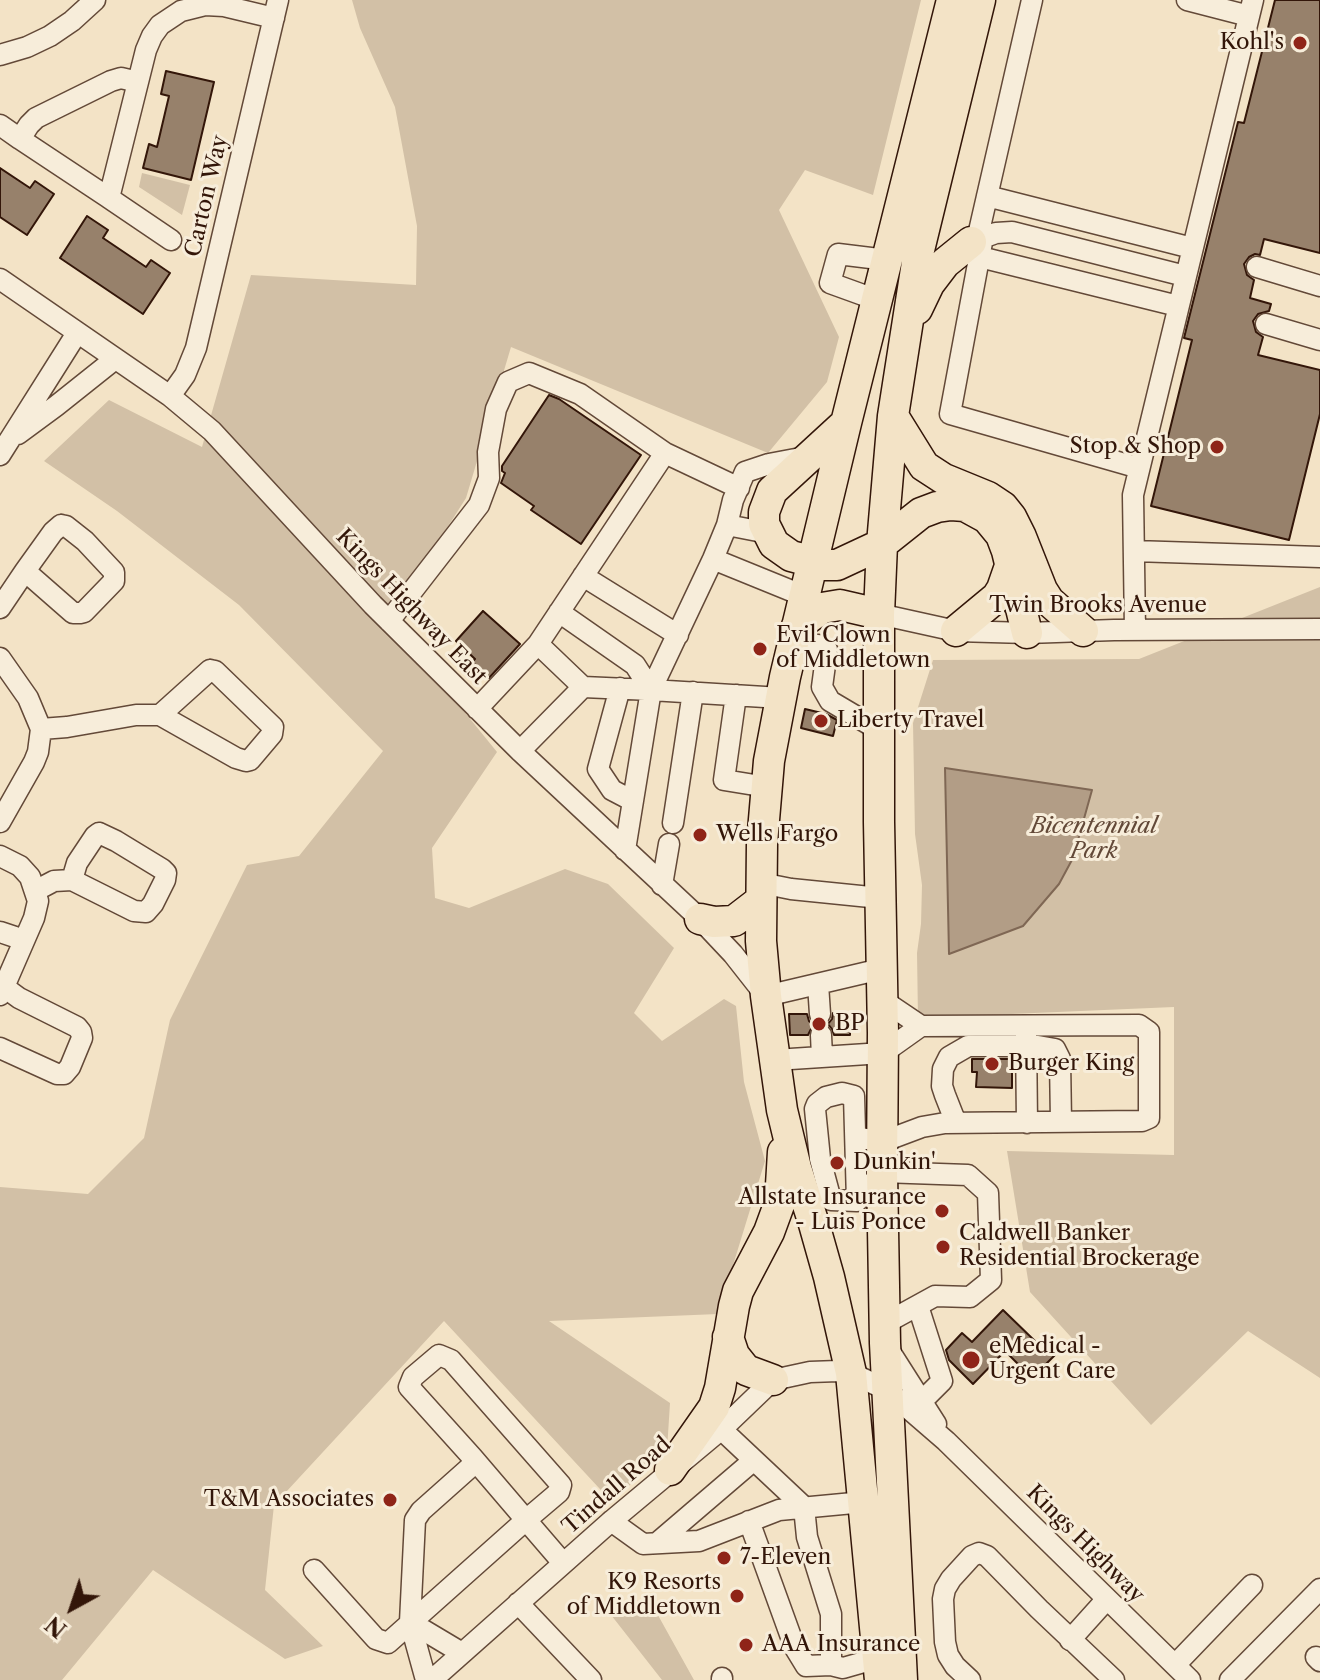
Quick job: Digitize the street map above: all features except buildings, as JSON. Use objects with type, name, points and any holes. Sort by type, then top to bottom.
[{"type":"highway","points":[[670,1470],[714,1407],[738,1291],[769,1232],[780,1202],[782,1110],[766,996],[761,892],[769,761],[804,596],[952,0]]},
{"type":"highway","points":[[902,1680],[884,1334],[882,1172],[869,1139],[883,1053],[879,730],[882,544],[893,416],[919,250],[980,0]]},
{"type":"highway","points":[[905,332],[929,284],[945,263],[978,244]]},
{"type":"highway","points":[[893,416],[924,466],[1003,507],[1021,537],[1049,601],[1083,631]]},
{"type":"highway","points":[[846,423],[785,477],[767,499],[764,524],[774,544],[791,556],[837,565],[882,544],[921,513],[937,507],[965,506],[995,526],[1001,535],[1027,633]]},
{"type":"highway","points":[[956,631],[997,597],[1010,566]]},
{"type":"highway","points":[[795,636],[822,608],[840,605],[879,614]]},
{"type":"highway","points":[[700,919],[734,921],[761,892]]},
{"type":"highway","points":[[782,1110],[807,1159],[851,1373],[879,1669]]},
{"type":"highway","points":[[728,1337],[734,1355],[746,1370],[773,1380]]},
{"type":"street","points":[[2,49],[27,47],[50,36],[95,0]]},
{"type":"street","points":[[1032,0],[987,196],[950,414],[1139,468]]},
{"type":"street","points":[[1135,630],[1133,495],[1251,8],[1187,0]]},
{"type":"street","points":[[109,198],[146,50],[160,25],[172,15],[196,6],[276,9]]},
{"type":"street","name":"Carton Way","points":[[170,396],[185,375],[196,348],[276,9]]},
{"type":"street","points":[[20,139],[36,118],[111,81],[121,78],[138,82]]},
{"type":"street","points":[[0,125],[171,240]]},
{"type":"street","points":[[987,196],[1192,248]]},
{"type":"street","points":[[978,244],[996,233],[1012,232],[1185,276]]},
{"type":"street","points":[[978,244],[1178,306]]},
{"type":"street","points":[[877,300],[830,283],[838,254],[887,260]]},
{"type":"street","points":[[1257,267],[1320,286]]},
{"type":"street","name":"Kings Highway East","points":[[0,279],[170,396],[212,431],[389,621],[520,751],[700,919],[766,996]]},
{"type":"street","points":[[1266,324],[1320,340]]},
{"type":"street","points":[[6,447],[77,333]]},
{"type":"street","points":[[6,447],[115,359]]},
{"type":"street","points":[[389,621],[479,505],[489,478],[488,452],[496,409],[508,382],[529,373],[580,394],[665,453],[739,488]]},
{"type":"street","points":[[477,709],[538,644],[665,453]]},
{"type":"street","points":[[625,850],[651,690],[713,559],[745,472],[807,457]]},
{"type":"street","points":[[0,608],[25,571],[53,532],[61,525],[85,541],[114,572],[114,581],[84,612],[73,613],[25,571]]},
{"type":"street","points":[[727,525],[768,533]]},
{"type":"street","points":[[1134,551],[1320,557]]},
{"type":"street","points":[[713,559],[804,596]]},
{"type":"street","points":[[583,576],[678,635]]},
{"type":"street","points":[[559,612],[635,665],[651,690]]},
{"type":"street","name":"Twin Brooks Avenue","points":[[879,614],[956,631],[1320,629]]},
{"type":"street","points":[[795,636],[827,650],[822,687],[830,701],[879,730]]},
{"type":"street","points":[[538,644],[583,687],[781,698]]},
{"type":"street","points":[[0,658],[28,698],[41,729],[34,762],[0,822]]},
{"type":"street","points":[[41,729],[136,715],[160,715],[246,761],[272,734],[273,727],[215,671],[210,670],[160,715]]},
{"type":"street","points":[[520,751],[583,687]]},
{"type":"street","points":[[620,688],[598,769],[612,790],[634,792]]},
{"type":"street","points":[[673,823],[693,692]]},
{"type":"street","points":[[736,695],[724,780],[767,787]]},
{"type":"street","points":[[35,891],[54,881],[72,880],[141,913],[153,904],[166,873],[99,833],[77,863],[72,880]]},
{"type":"street","points":[[662,885],[669,844]]},
{"type":"street","points":[[0,856],[20,866],[30,877],[38,901],[34,918],[2,991],[77,1027],[82,1038],[64,1074],[57,1074],[0,1048]]},
{"type":"street","points":[[761,892],[791,889],[880,898]]},
{"type":"street","points":[[0,932],[24,940]]},
{"type":"street","points":[[766,996],[881,969]]},
{"type":"street","points":[[818,984],[820,1014]]},
{"type":"street","points":[[881,999],[921,1026],[1026,1036],[1055,1049],[1060,1059],[1061,1122]]},
{"type":"street","points":[[869,1139],[956,1123],[1142,1121],[1149,1118],[1149,1032],[1139,1025],[1026,1036],[968,1046],[949,1057],[943,1069],[942,1086],[956,1123]]},
{"type":"street","points":[[775,1060],[883,1053],[921,1026]]},
{"type":"street","points":[[821,1035],[822,1057]]},
{"type":"street","points":[[1017,1123],[1026,1036]]},
{"type":"street","points":[[842,1093],[854,1096],[869,1139],[857,1201],[831,1200],[807,1159],[817,1104],[826,1097],[842,1093]]},
{"type":"street","points":[[857,1201],[882,1172],[968,1175],[988,1193],[991,1280],[970,1297],[935,1296],[884,1334]]},
{"type":"street","points":[[918,1306],[942,1381],[922,1401]]},
{"type":"street","name":"Kings Highway","points":[[884,1334],[946,1441]]},
{"type":"street","points":[[314,1570],[376,1639],[388,1643],[410,1622],[526,1520],[559,1492],[561,1485],[451,1360],[439,1355],[413,1377],[409,1387],[476,1462],[526,1520],[563,1563]]},
{"type":"street","points":[[773,1380],[819,1371],[851,1373]]},
{"type":"street","name":"Kings Highway","points":[[851,1373],[887,1390],[946,1441],[1190,1680]]},
{"type":"street","name":"Tindall Road","points":[[433,1679],[611,1521],[721,1429],[773,1380]]},
{"type":"street","points":[[721,1429],[804,1507],[807,1537],[831,1614],[831,1665]]},
{"type":"street","points":[[657,1543],[754,1460]]},
{"type":"street","points":[[433,1679],[410,1622],[415,1520],[476,1462]]},
{"type":"street","points":[[611,1521],[643,1544],[699,1541],[779,1510],[864,1502]]},
{"type":"street","points":[[749,1521],[803,1673],[831,1665],[879,1669]]},
{"type":"street","points":[[970,1680],[948,1655],[943,1599],[948,1584],[975,1553],[987,1556],[1114,1680]]},
{"type":"street","points":[[1175,1665],[1252,1585]]},
{"type":"street","points":[[1230,1680],[1320,1589]]},
{"type":"street","points":[[1070,1640],[1106,1600]]},
{"type":"street","points":[[518,1603],[591,1680]]},
{"type":"street","points":[[410,1622],[462,1653]]},
{"type":"green space","points":[[352,0],[921,0],[873,195],[805,170],[779,210],[839,337],[827,382],[768,453],[511,347],[466,498],[389,619],[497,752],[432,848],[435,898],[469,908],[565,869],[608,884],[674,948],[634,1013],[662,1041],[724,999],[736,1006],[744,1082],[765,1161],[718,1314],[549,1321],[670,1403],[667,1450],[612,1502],[444,1321],[274,1505],[265,1590],[323,1646],[285,1659],[153,1570],[62,1680],[0,1680],[0,1187],[88,1194],[144,1138],[170,1020],[247,865],[299,856],[383,751],[239,605],[117,511],[44,461],[109,400],[202,447],[251,275],[416,285],[417,226],[395,107],[360,28]]},
{"type":"green space","points":[[142,173],[190,185],[182,215],[139,187]]},
{"type":"green space","name":"Bicentennial Park","points":[[1320,587],[1320,1378],[1248,1331],[1151,1425],[1030,1292],[1007,1151],[1174,1155],[1174,1007],[918,1018],[917,953],[922,885],[915,834],[913,723],[933,660],[1139,659]]},
{"type":"green space","points":[[649,1599],[694,1680],[662,1680],[604,1606]]},
{"type":"shaded area","points":[[945,768],[1092,790],[1073,858],[1059,884],[1023,926],[949,954]]},
{"type":"place","name":"Kohl's","points":[[1300,43]]},
{"type":"place","name":"Stop & Shop","points":[[1217,447]]},
{"type":"place","name":"Evil Clown of Middletown","points":[[760,649]]},
{"type":"place","name":"Liberty Travel","points":[[821,721]]},
{"type":"place","name":"Wells Fargo","points":[[700,835]]},
{"type":"place","name":"BP","points":[[819,1024]]},
{"type":"place","name":"Burger King","points":[[992,1064]]},
{"type":"place","name":"Dunkin'","points":[[837,1163]]},
{"type":"place","name":"Allstate Insurance - Luis Ponce","points":[[942,1211]]},
{"type":"place","name":"Caldwell Banker Residential Brockerage","points":[[943,1247]]},
{"type":"place","name":"eMedical - Urgent Care","points":[[971,1360]]},
{"type":"place","name":"T&M Associates","points":[[390,1500]]},
{"type":"place","name":"7-Eleven","points":[[724,1558]]},
{"type":"place","name":"K9 Resorts of Middletown","points":[[737,1596]]},
{"type":"place","name":"AAA Insurance","points":[[746,1645]]}]
